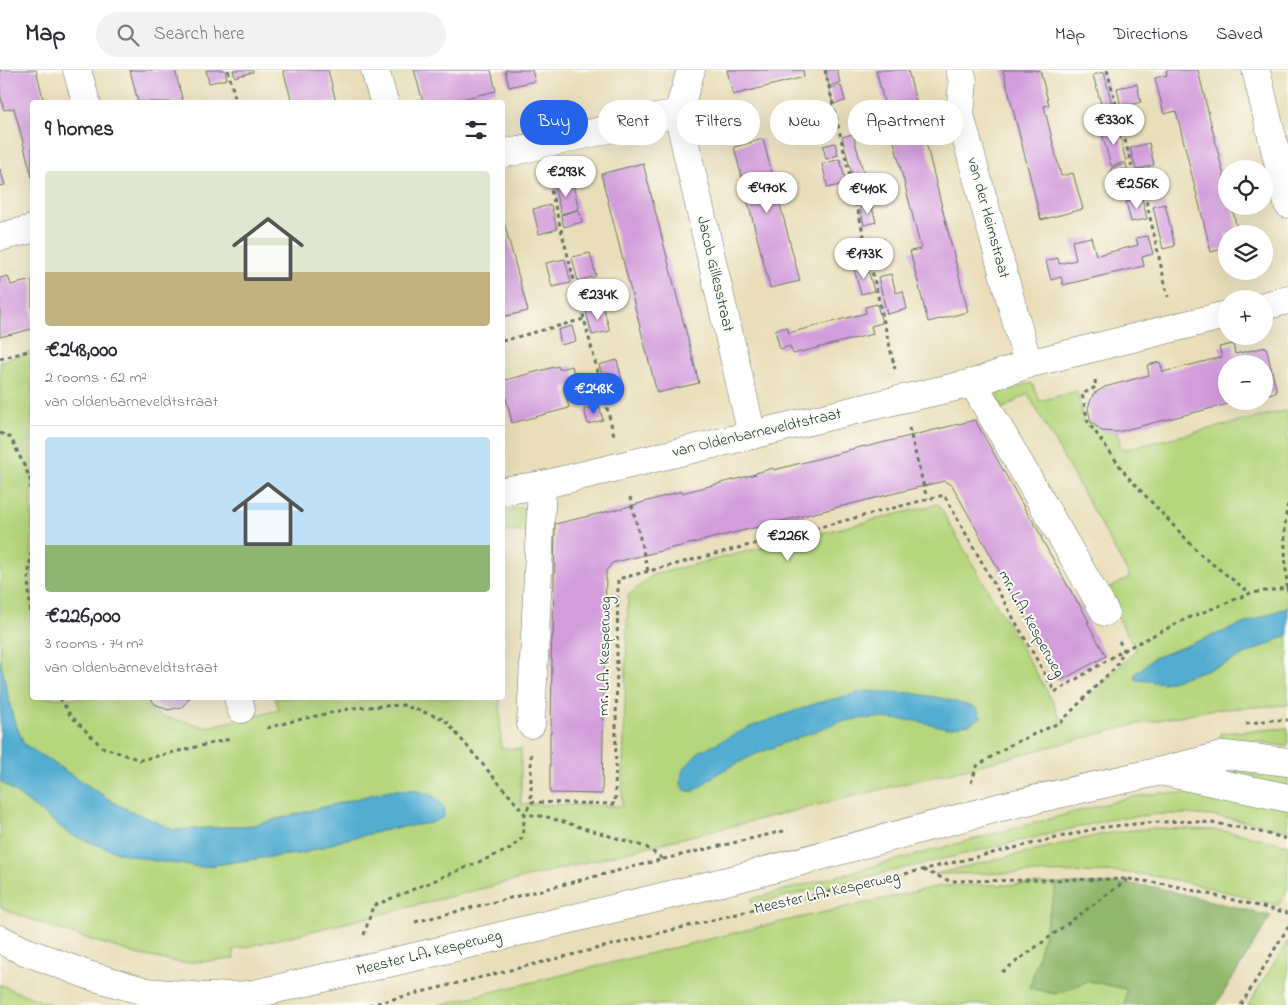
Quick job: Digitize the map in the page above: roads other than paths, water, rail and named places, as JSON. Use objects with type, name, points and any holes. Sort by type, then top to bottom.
[{"type":"street","points":[[77,70],[85,100]]},
{"type":"street","points":[[375,70],[383,100]]},
{"type":"street","name":"Jacob Gillesstraat","points":[[682,100],[691,70]]},
{"type":"street","name":"van der Heimstraat","points":[[960,70],[963,82],[960,116],[1028,364]]},
{"type":"street","points":[[1256,70],[1288,204]]},
{"type":"street","points":[[505,153],[677,113]]},
{"type":"street","name":"Jacob Gillesstraat","points":[[685,145],[752,435]]},
{"type":"street","points":[[0,237],[30,230]]},
{"type":"street","points":[[1273,304],[1288,300]]},
{"type":"street","name":"van Oldenbarneveldtstraat","points":[[505,491],[542,485],[973,383],[1028,364],[1218,317]]},
{"type":"street","points":[[973,383],[1105,612]]},
{"type":"street","points":[[531,724],[542,485]]},
{"type":"street","name":"Meester L.A. Kesperweg","points":[[0,939],[22,950],[88,975],[147,992],[205,997],[250,995],[730,880],[1001,808],[1225,755],[1288,762]]},
{"type":"street","name":"Meester L.A. Kesperweg","points":[[1161,771],[1288,798]]},
{"type":"water","points":[[1288,607],[1288,635],[1225,664],[1164,683],[1136,680],[1135,674],[1154,658]]},
{"type":"water","points":[[0,659],[13,718],[24,744],[118,805],[174,830],[254,825],[390,790],[415,790],[434,796],[444,807],[444,817],[431,823],[395,828],[347,839],[304,853],[202,867],[155,861],[117,852],[71,835],[0,781]]},
{"type":"water","points":[[866,691],[911,693],[942,698],[977,708],[981,717],[970,724],[948,728],[916,721],[878,718],[836,723],[756,754],[720,772],[693,792],[685,790],[681,784],[682,771],[700,751],[752,726],[817,703]]}]
